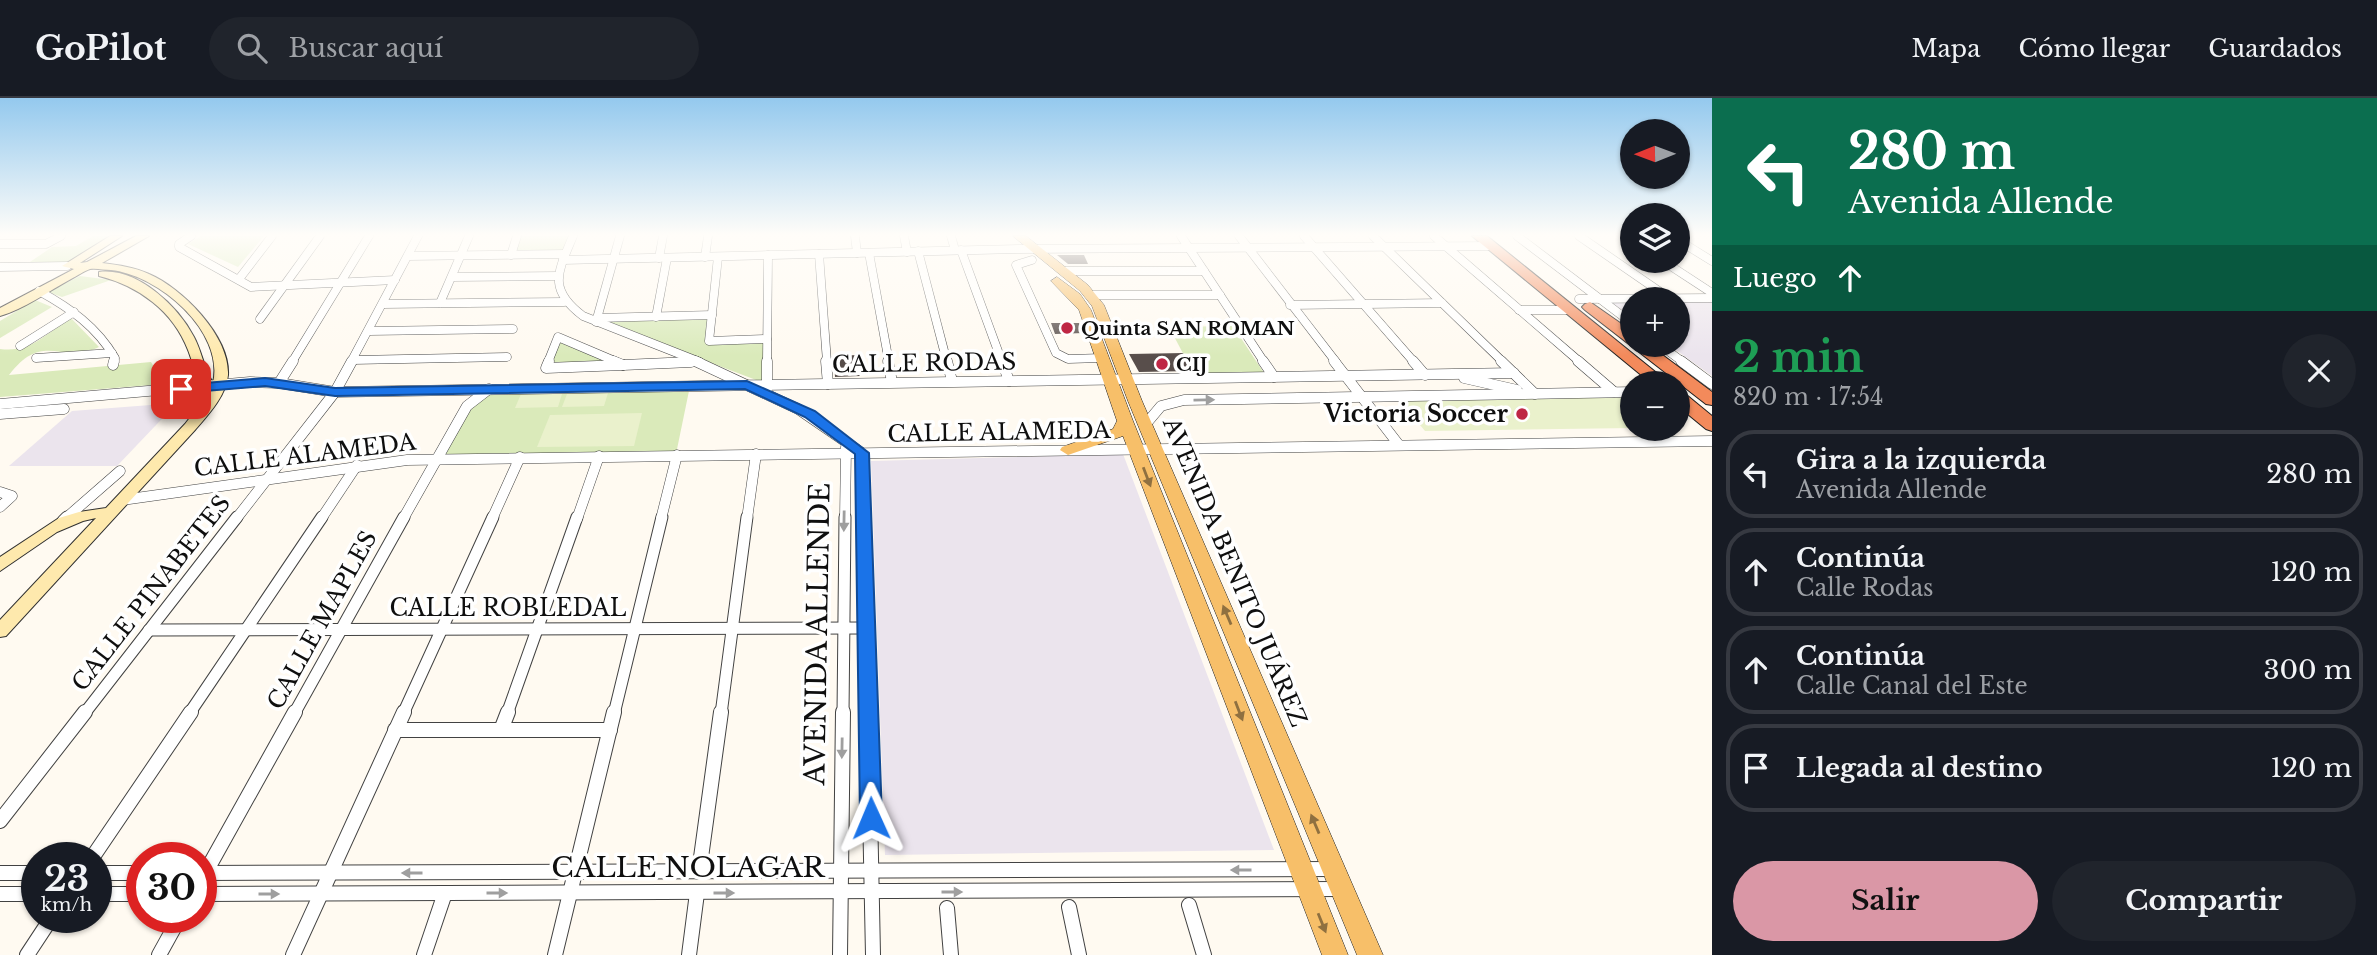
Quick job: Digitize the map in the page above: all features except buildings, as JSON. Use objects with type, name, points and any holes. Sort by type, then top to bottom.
[{"type":"highway","points":[[1537,276],[1574,304],[1620,332]]},
{"type":"highway","points":[[1574,304],[1611,342],[1646,371]]},
{"type":"highway","points":[[1611,342],[1651,371]]},
{"type":"highway","points":[[1655,357],[1712,400]]},
{"type":"highway","points":[[1690,398],[1712,412]]},
{"type":"highway","points":[[1690,402],[1712,423]]},
{"type":"main road","points":[[0,303],[53,276]]},
{"type":"main road","points":[[0,313],[58,276]]},
{"type":"main road","points":[[109,276],[121,278],[155,299],[174,316],[188,336],[214,388]]},
{"type":"main road","points":[[0,631],[188,429],[214,388],[220,363],[207,331],[174,293],[145,276]]},
{"type":"main road","name":"AVENIDA BENITO JUÁREZ","points":[[1055,276],[1081,302],[1102,358],[1119,379],[1145,425],[1370,955]]},
{"type":"main road","name":"AVENIDA BENITO JUÁREZ","points":[[1069,276],[1091,295],[1104,315],[1119,379],[1125,421],[1335,955]]},
{"type":"main road","points":[[155,299],[174,293]]},
{"type":"main road","points":[[188,336],[207,331]]},
{"type":"main road","points":[[1068,450],[1119,432],[1125,421]]},
{"type":"main road","points":[[0,565],[63,521],[90,513],[110,513]]},
{"type":"street","points":[[233,276],[251,287],[395,280]]},
{"type":"street","points":[[260,319],[291,276]]},
{"type":"street","points":[[279,383],[344,276]]},
{"type":"street","name":"CALLE PINABETES","points":[[0,821],[335,392],[397,276]]},
{"type":"street","points":[[440,303],[452,277],[557,276],[557,290],[564,302],[583,316],[747,385]]},
{"type":"street","points":[[596,320],[609,276]]},
{"type":"street","points":[[656,317],[661,276]]},
{"type":"street","points":[[716,276],[709,341],[767,339]]},
{"type":"street","points":[[768,276],[767,388],[810,414],[846,446]]},
{"type":"street","points":[[821,276],[828,383]]},
{"type":"street","points":[[873,276],[892,383]]},
{"type":"street","points":[[924,276],[952,382]]},
{"type":"street","points":[[968,276],[1009,381]]},
{"type":"street","points":[[1021,276],[1056,353],[1068,359],[1102,358]]},
{"type":"street","points":[[1207,276],[1274,377]]},
{"type":"street","points":[[1268,276],[1399,445]]},
{"type":"street","points":[[1338,276],[1425,374]]},
{"type":"street","points":[[1414,276],[1534,394]]},
{"type":"street","points":[[1480,276],[1614,392]]},
{"type":"street","points":[[1570,276],[1620,314]]},
{"type":"street","points":[[1637,276],[1653,287]]},
{"type":"street","points":[[1686,276],[1712,293]]},
{"type":"street","points":[[38,291],[74,312],[112,353],[115,358],[113,365]]},
{"type":"street","points":[[1091,295],[1220,295]]},
{"type":"street","points":[[1690,299],[1712,298]]},
{"type":"street","points":[[1519,310],[1600,299],[1620,299]]},
{"type":"street","points":[[383,304],[564,302]]},
{"type":"street","points":[[1290,305],[1442,303]]},
{"type":"street","points":[[20,346],[74,312]]},
{"type":"street","points":[[596,320],[712,316]]},
{"type":"street","points":[[369,331],[513,329]]},
{"type":"street","points":[[623,365],[558,337],[546,368],[559,368],[692,362]]},
{"type":"street","points":[[36,358],[112,353]]},
{"type":"street","points":[[353,360],[507,357]]},
{"type":"street","points":[[1676,357],[1712,384]]},
{"type":"street","name":"CALLE RODAS","points":[[0,404],[279,383],[335,392],[747,385],[767,388],[828,383],[1514,373]]},
{"type":"street","points":[[1449,374],[1534,394]]},
{"type":"street","name":"CALLE MAPLES","points":[[217,849],[467,405],[489,389]]},
{"type":"street","points":[[1145,425],[1161,406],[1174,401],[1620,392]]},
{"type":"street","points":[[0,414],[64,409]]},
{"type":"street","name":"CALLE ALAMEDA","points":[[122,500],[357,465],[438,459],[755,454],[846,446],[862,453],[1712,441]]},
{"type":"street","name":"AVENIDA ALLENDE","points":[[840,955],[846,446]]},
{"type":"street","name":"AVENIDA ALLENDE","points":[[862,453],[873,955]]},
{"type":"street","points":[[699,872],[755,454]]},
{"type":"street","points":[[555,955],[677,455]]},
{"type":"street","points":[[501,730],[598,456]]},
{"type":"street","points":[[293,955],[520,457]]},
{"type":"street","points":[[103,842],[357,465]]},
{"type":"street","points":[[63,521],[120,471]]},
{"type":"street","points":[[0,492],[12,496],[0,507]]},
{"type":"street","name":"CALLE ROBLEDAL","points":[[149,630],[867,628]]},
{"type":"street","points":[[396,730],[610,730]]},
{"type":"street","name":"CALLE NOLAGAR","points":[[217,875],[1334,869]]},
{"type":"street","points":[[0,873],[21,873]]},
{"type":"street","name":"CALLE NOLAGAR","points":[[217,894],[1342,889]]},
{"type":"street","points":[[424,955],[445,893]]},
{"type":"street","points":[[689,955],[697,893]]},
{"type":"street","points":[[0,894],[21,894]]},
{"type":"street","points":[[1189,905],[1204,955]]},
{"type":"street","points":[[1069,906],[1079,955]]},
{"type":"street","points":[[947,908],[951,955]]},
{"type":"street","points":[[27,955],[41,933]]},
{"type":"street","points":[[159,955],[171,933]]},
{"type":"shaded area","points":[[1607,299],[1620,299],[1620,308]]},
{"type":"shaded area","points":[[1690,299],[1712,299],[1712,376],[1686,357],[1690,357]]},
{"type":"shaded area","points":[[177,403],[117,466],[9,466],[72,411]]},
{"type":"shaded area","points":[[1123,454],[1274,850],[885,855],[871,461]]},
{"type":"green space","points":[[80,276],[111,280],[62,297],[48,292]]},
{"type":"green space","points":[[35,300],[52,307],[0,338],[0,321]]},
{"type":"green space","points":[[713,315],[713,342],[765,341],[764,383],[601,321]]},
{"type":"green space","points":[[71,318],[99,347],[86,352],[43,351],[33,354],[21,361],[9,375],[151,362],[164,384],[0,397],[0,349],[29,345]]},
{"type":"green space","points":[[1233,326],[1264,373],[1194,374],[1169,327]]},
{"type":"green space","points":[[559,338],[621,365],[548,368]]},
{"type":"green space","points":[[690,386],[676,454],[440,458],[468,406],[490,390]]},
{"type":"green space","points":[[608,393],[604,406],[562,407],[567,394]]},
{"type":"green space","points":[[521,394],[562,394],[558,407],[515,408]]},
{"type":"green space","name":"Victoria Soccer","points":[[1620,395],[1620,428],[1425,431],[1399,400]]},
{"type":"green space","points":[[642,413],[634,446],[537,447],[550,415]]},
{"type":"place","name":"Quinta SAN ROMAN","points":[[1067,328]]},
{"type":"place","name":"CIJ","points":[[1162,364]]},
{"type":"place","name":"Victoria Soccer","points":[[1522,414]]},
{"type":"route","points":[[181,389],[265,382],[335,392],[747,385],[810,414],[862,453],[871,818]]}]
